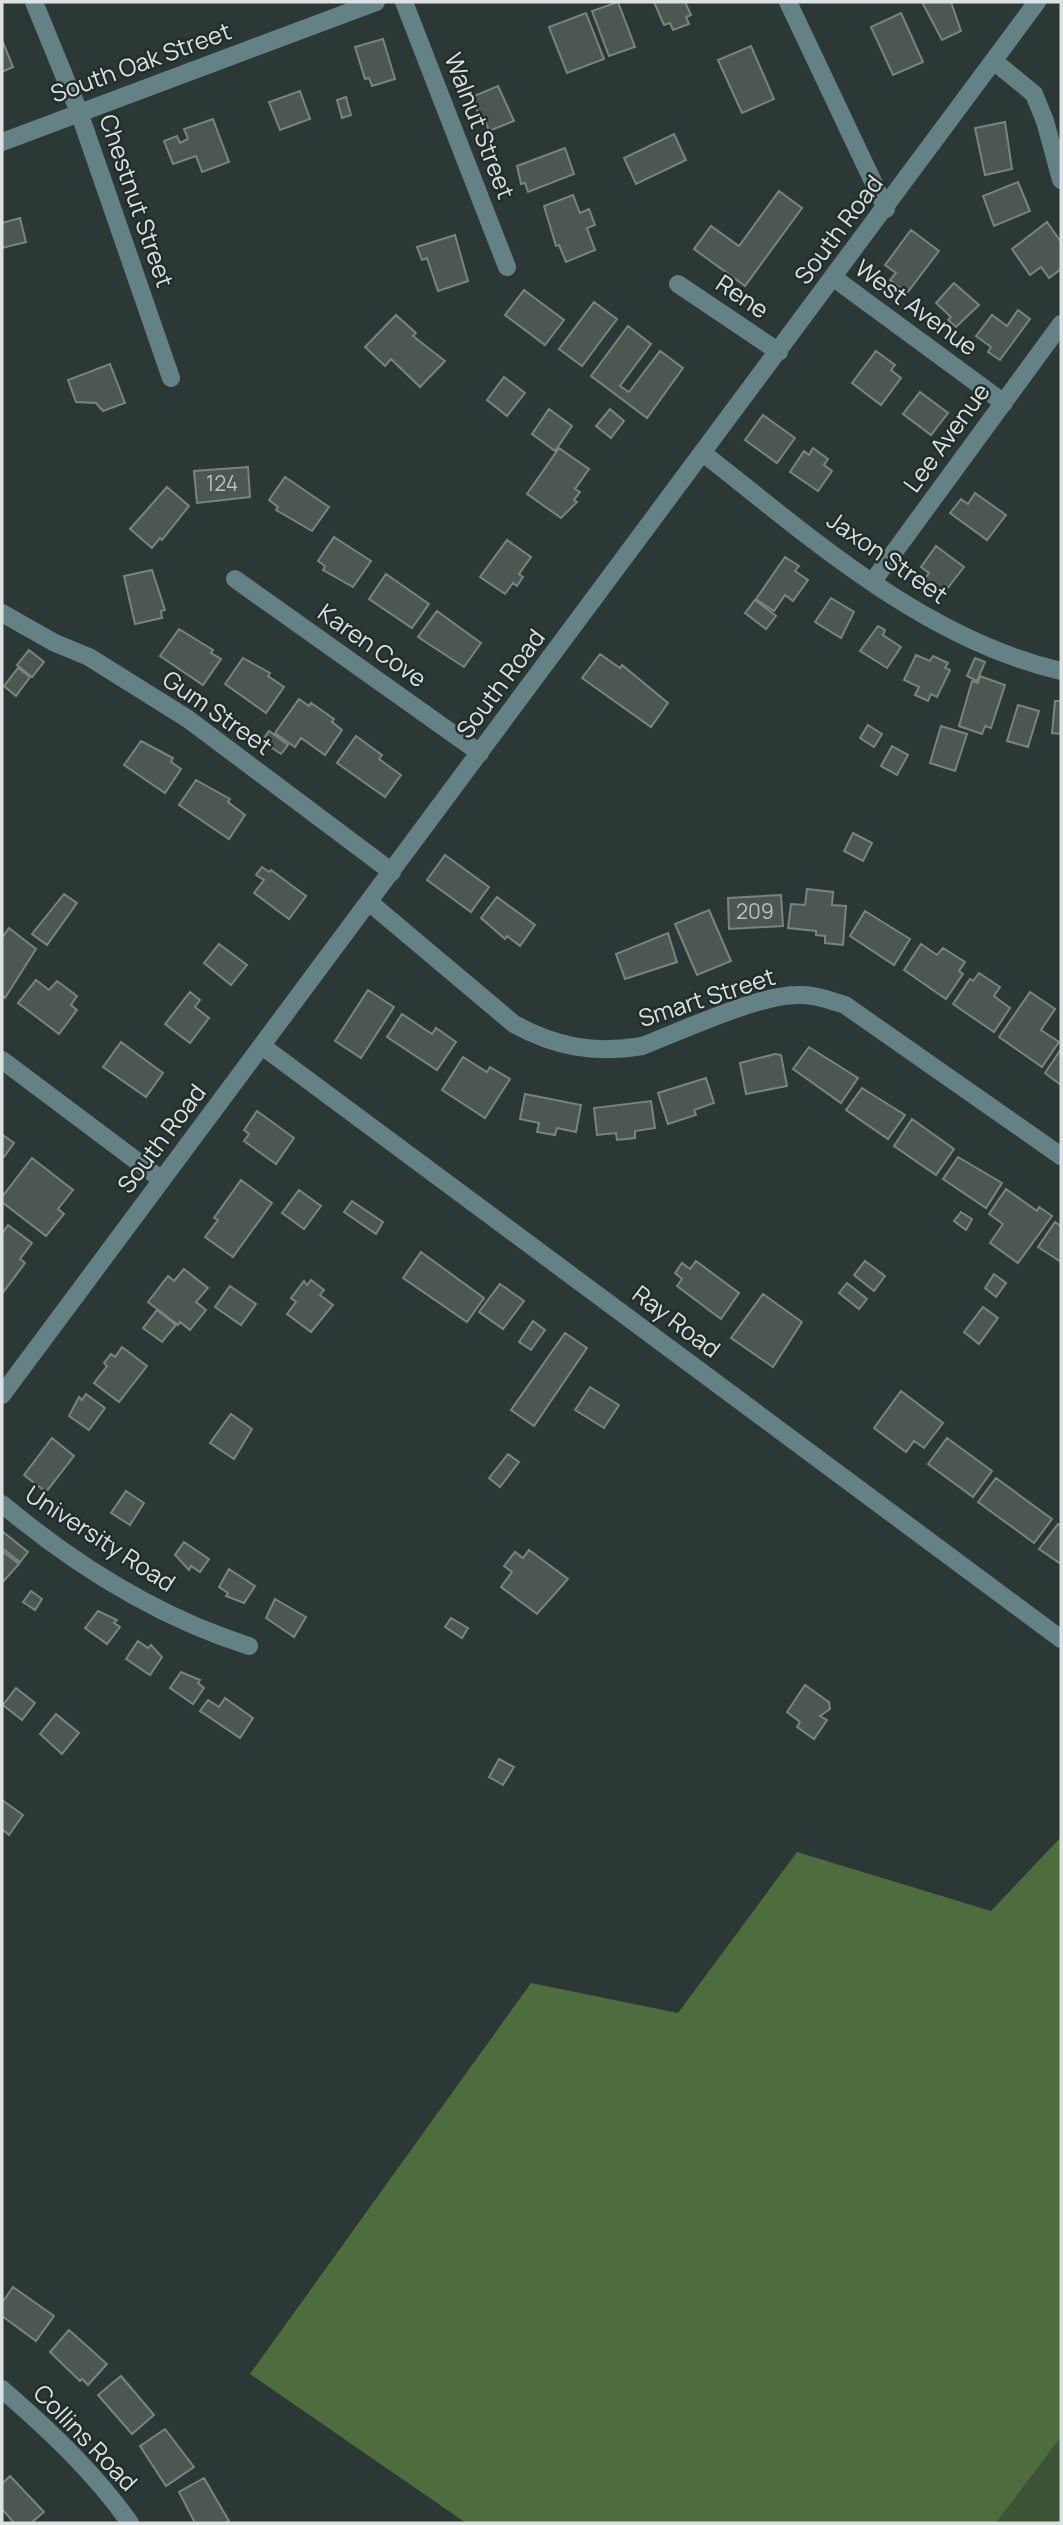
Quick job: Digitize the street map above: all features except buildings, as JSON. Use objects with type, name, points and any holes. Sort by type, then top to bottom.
[{"type":"street","name":"Chestnut Street","points":[[34,2],[79,112],[171,378]]},
{"type":"street","name":"South Oak Street","points":[[2,142],[376,2]]},
{"type":"street","name":"Walnut Street","points":[[404,2],[507,267]]},
{"type":"street","points":[[788,2],[886,208]]},
{"type":"street","name":"South Road","points":[[2,1395],[1037,2]]},
{"type":"street","points":[[995,62],[1034,94],[1045,121],[1061,180]]},
{"type":"street","name":"West Avenue","points":[[834,278],[1004,403]]},
{"type":"street","name":"Rene","points":[[678,284],[779,352]]},
{"type":"street","name":"Lee Avenue","points":[[873,582],[1061,324]]},
{"type":"street","name":"Jaxon Street","points":[[703,453],[873,582],[953,631],[986,646],[1061,671]]},
{"type":"street","name":"Karen Cove","points":[[235,579],[480,753]]},
{"type":"street","name":"Gum Street","points":[[2,612],[55,643],[89,657],[188,719],[391,872]]},
{"type":"street","name":"Smart Street","points":[[369,902],[514,1024],[541,1038],[591,1051],[642,1046],[773,998],[797,995],[822,997],[845,1005],[1061,1156]]},
{"type":"street","name":"Ray Road","points":[[262,1046],[1061,1639]]},
{"type":"street","points":[[2,1060],[162,1180]]},
{"type":"street","name":"University Road","points":[[2,1504],[69,1555],[127,1593],[178,1619],[249,1646]]},
{"type":"street","name":"Collins Road","points":[[2,2389],[46,2427],[90,2472],[130,2523]]},
{"type":"green space","points":[[1061,1837],[1061,2437],[996,2523],[466,2523],[250,2374],[531,1983],[678,2013],[797,1852],[991,1911]]},
{"type":"green space","points":[[1061,2437],[1061,2523],[996,2523]]}]
